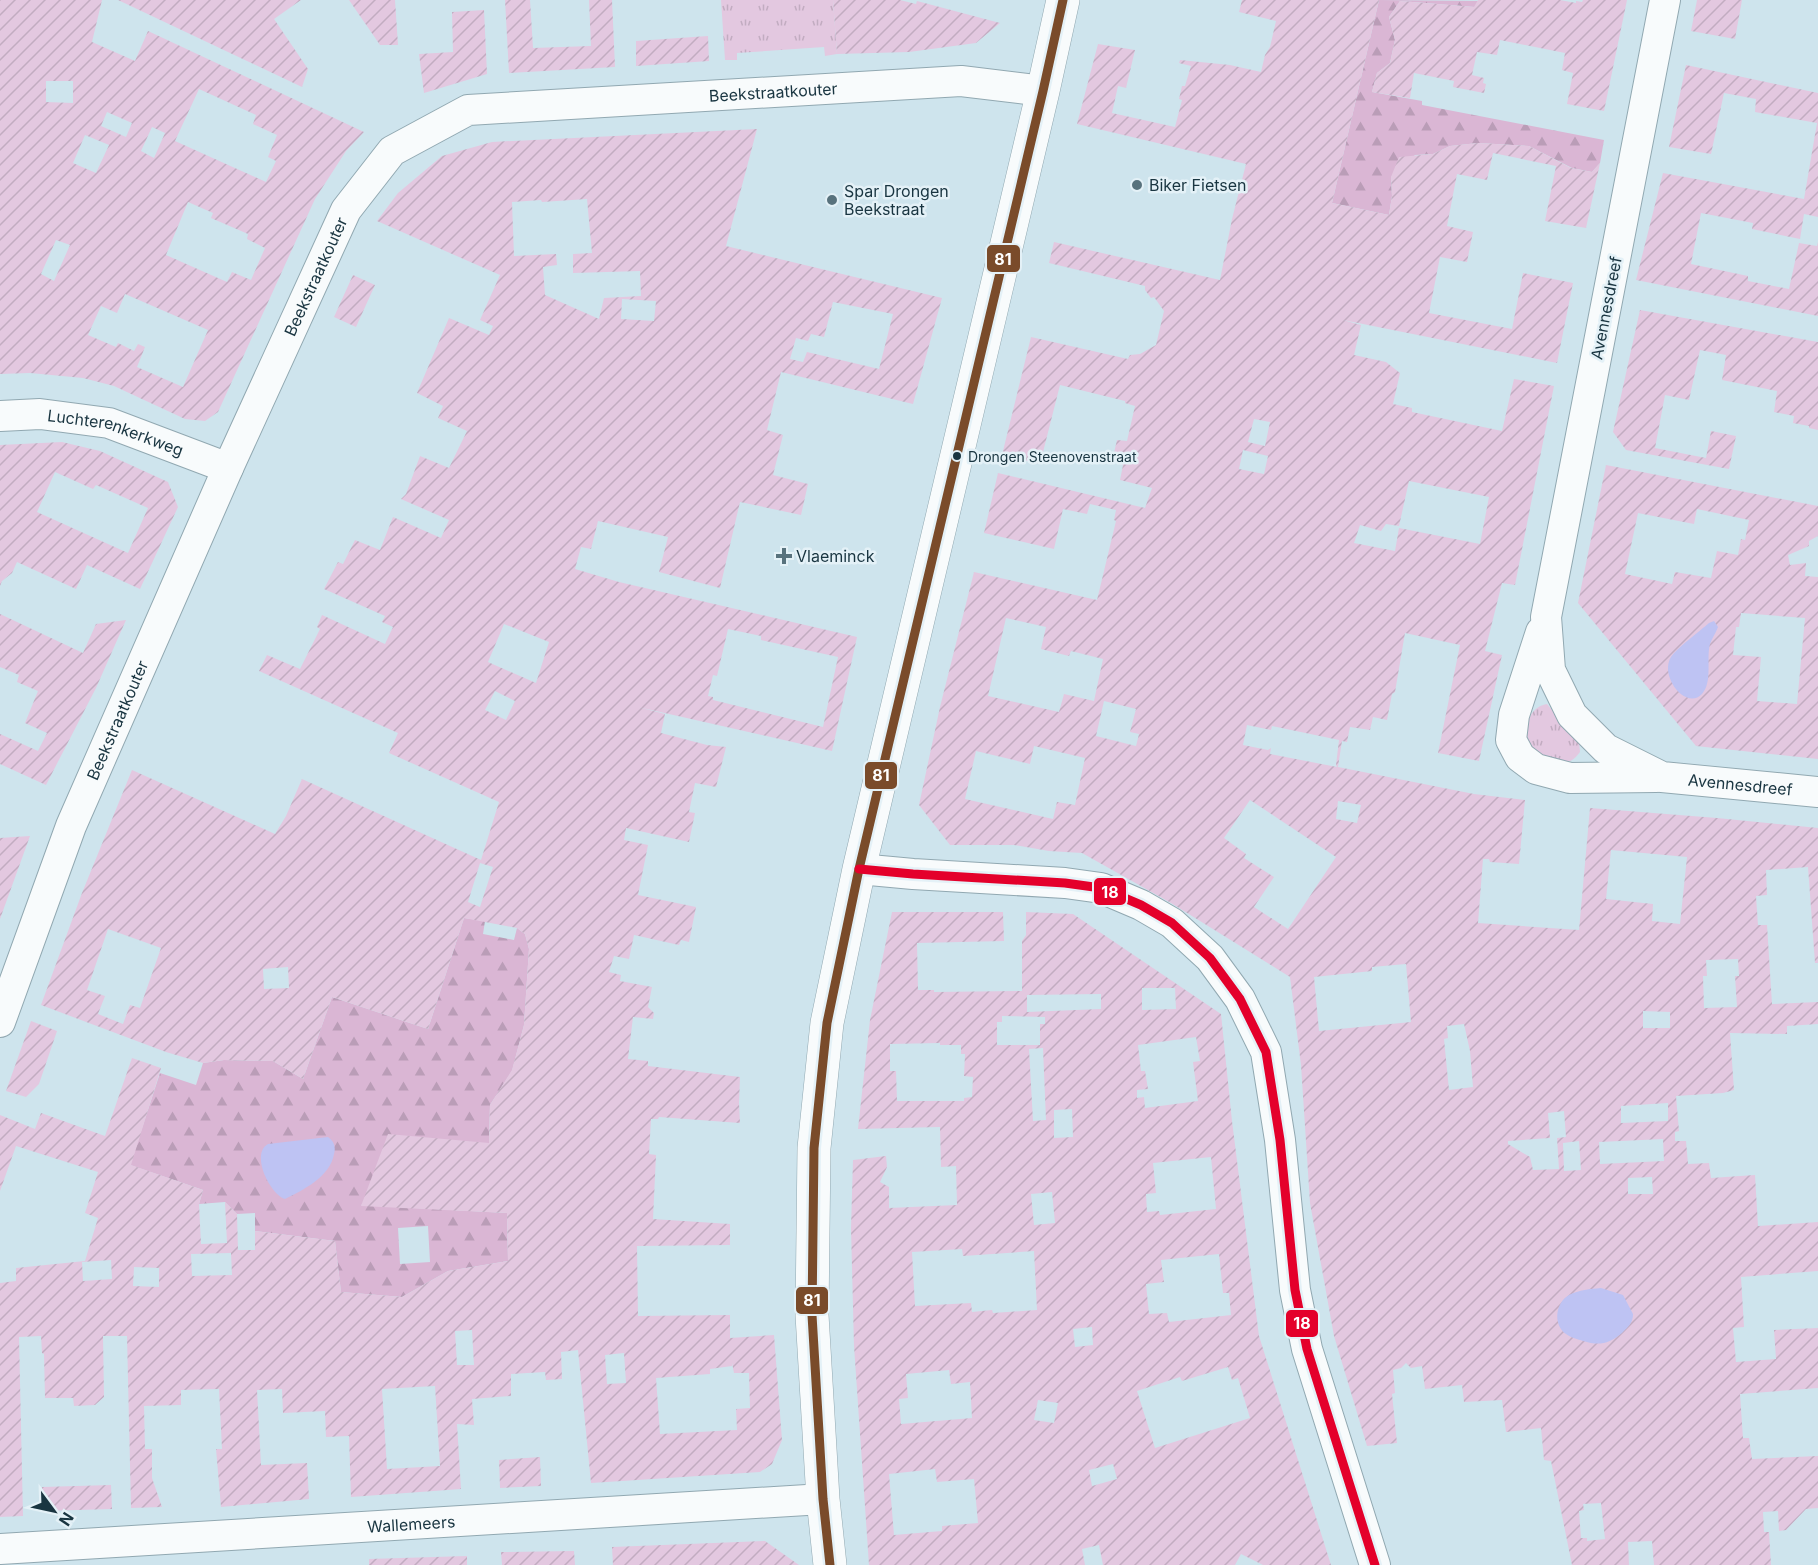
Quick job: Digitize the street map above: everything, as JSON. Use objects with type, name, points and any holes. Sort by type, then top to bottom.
[{"type":"street","points":[[830,1565],[823,1498],[812,1315],[814,1148],[827,1023],[859,869],[1063,0]]},
{"type":"street","name":"Avennesdreef","points":[[1665,0],[1546,617],[1514,715],[1511,740],[1520,757],[1536,769],[1570,778],[1662,777],[1818,792]]},
{"type":"street","name":"Beekstraatkouter","points":[[0,1022],[71,826],[228,468],[346,210],[392,151],[468,110],[961,81],[1043,91]]},
{"type":"street","name":"Luchterenkerkweg","points":[[0,416],[40,414],[109,423],[228,468]]},
{"type":"street","name":"Avennesdreef","points":[[1546,617],[1550,670],[1572,715],[1606,749],[1662,777]]},
{"type":"street","points":[[859,869],[1065,883],[1101,888],[1141,905],[1172,923],[1210,958],[1240,999],[1266,1052],[1280,1140],[1295,1290],[1307,1349],[1375,1565]]},
{"type":"street","name":"Wallemeers","points":[[0,1550],[823,1498]]},
{"type":"green space","points":[[0,0],[102,0],[92,42],[135,61],[148,31],[364,132],[346,151],[315,199],[218,412],[205,421],[185,419],[114,386],[83,378],[30,373],[0,374]],"holes":[[[46,81],[73,81],[73,103],[46,102]],[[199,89],[256,115],[253,124],[277,135],[268,157],[276,161],[266,182],[175,141]],[[107,112],[132,123],[126,137],[101,126]],[[152,127],[165,133],[154,158],[141,151]],[[85,135],[109,145],[96,173],[73,163]],[[188,202],[213,213],[211,218],[248,234],[247,239],[265,248],[251,280],[232,272],[227,282],[166,255]],[[56,240],[70,245],[54,281],[41,274]],[[125,294],[208,330],[183,387],[137,367],[145,347],[138,344],[134,351],[118,343],[116,347],[88,335],[101,306],[117,313]]]},
{"type":"green space","points":[[118,0],[301,0],[274,19],[308,69],[302,87]]},
{"type":"green space","points":[[349,0],[395,0],[398,45],[380,45]]},
{"type":"green space","points":[[505,0],[530,0],[533,48],[591,46],[589,0],[612,0],[615,67],[509,73]]},
{"type":"green space","points":[[721,0],[833,0],[837,54],[825,56],[824,47],[737,53],[737,60],[725,60]]},
{"type":"green space","points":[[833,0],[900,0],[916,4],[917,1],[1000,23],[976,43],[909,52],[837,54]]},
{"type":"green space","points":[[1242,0],[1379,0],[1332,203],[1389,215],[1392,196],[1391,177],[1399,157],[1433,154],[1450,146],[1478,143],[1529,146],[1571,168],[1592,172],[1600,163],[1586,228],[1545,221],[1556,166],[1493,153],[1487,180],[1457,174],[1447,226],[1473,232],[1467,262],[1440,257],[1429,313],[1512,329],[1523,273],[1573,283],[1557,363],[1343,320],[1361,325],[1354,355],[1386,362],[1400,373],[1393,404],[1412,408],[1412,412],[1502,431],[1514,379],[1554,386],[1515,585],[1502,583],[1485,651],[1502,655],[1479,761],[1438,753],[1460,645],[1405,633],[1395,692],[1392,694],[1387,720],[1373,717],[1370,730],[1350,727],[1347,742],[1342,741],[1338,767],[1474,794],[1525,800],[1519,864],[1490,862],[1489,859],[1483,859],[1478,923],[1579,930],[1590,808],[1818,828],[1818,963],[1815,963],[1808,867],[1766,870],[1767,895],[1756,896],[1758,925],[1767,925],[1772,1004],[1818,1002],[1818,1024],[1787,1026],[1787,1034],[1730,1033],[1734,1090],[1723,1093],[1676,1096],[1679,1131],[1675,1132],[1675,1141],[1686,1141],[1688,1164],[1709,1163],[1711,1178],[1755,1175],[1758,1226],[1818,1222],[1818,1271],[1741,1277],[1744,1327],[1733,1328],[1736,1362],[1776,1359],[1774,1330],[1818,1328],[1818,1388],[1740,1394],[1743,1438],[1749,1438],[1752,1459],[1818,1456],[1818,1508],[1806,1509],[1786,1530],[1779,1531],[1778,1511],[1763,1512],[1764,1532],[1769,1532],[1771,1565],[1654,1565],[1652,1541],[1628,1542],[1629,1565],[1572,1565],[1551,1461],[1544,1460],[1541,1428],[1506,1432],[1502,1400],[1464,1402],[1462,1385],[1425,1389],[1422,1366],[1411,1368],[1406,1363],[1401,1368],[1393,1370],[1395,1393],[1392,1394],[1397,1443],[1367,1446],[1334,1336],[1310,1203],[1301,1065],[1290,977],[1171,903],[1082,853],[1049,851],[1014,845],[950,845],[919,805],[940,707],[974,572],[1097,600],[1116,521],[1114,520],[1116,510],[1090,504],[1087,514],[1063,509],[1054,549],[984,533],[998,473],[1145,508],[1152,488],[1120,480],[1123,465],[1113,457],[1117,440],[1127,441],[1135,406],[1125,401],[1060,385],[1040,464],[1002,455],[1031,337],[1128,359],[1130,355],[1140,354],[1156,345],[1164,311],[1154,297],[1151,298],[1145,286],[1049,263],[1054,242],[1220,280],[1246,164],[1077,124],[1098,44],[1135,50],[1126,88],[1118,86],[1112,113],[1175,127],[1182,100],[1179,99],[1182,86],[1185,86],[1191,66],[1179,63],[1180,60],[1230,65],[1261,72],[1276,21],[1239,12]],"holes":[[[1254,419],[1270,422],[1265,446],[1248,442]],[[1243,450],[1268,456],[1264,474],[1239,469]],[[1409,481],[1489,497],[1480,544],[1399,528],[1395,551],[1354,543],[1360,525],[1381,531],[1386,524],[1399,526]],[[1006,618],[1046,627],[1041,649],[1069,656],[1071,651],[1103,659],[1094,701],[1064,694],[1059,712],[988,696]],[[1104,701],[1136,709],[1130,732],[1139,734],[1136,746],[1096,736]],[[1247,725],[1271,730],[1272,726],[1339,740],[1337,767],[1270,754],[1271,748],[1268,750],[1243,745]],[[1034,746],[1085,758],[1075,805],[1057,802],[1053,819],[965,799],[976,751],[1030,764]],[[1250,800],[1336,857],[1288,929],[1254,907],[1274,877],[1244,858],[1246,854],[1224,838]],[[1338,801],[1361,805],[1357,823],[1336,819]],[[1611,850],[1687,857],[1680,924],[1652,921],[1653,904],[1606,899]],[[1738,959],[1739,976],[1735,976],[1737,1007],[1704,1008],[1703,976],[1707,976],[1706,960]],[[1406,964],[1411,1022],[1319,1031],[1314,977],[1372,971],[1372,967]],[[1643,1011],[1670,1012],[1670,1028],[1643,1028]],[[1464,1024],[1470,1051],[1473,1087],[1449,1090],[1444,1039],[1448,1038],[1447,1026]],[[1668,1103],[1668,1121],[1621,1123],[1621,1106]],[[1564,1111],[1566,1137],[1557,1138],[1559,1169],[1533,1170],[1530,1157],[1508,1144],[1508,1141],[1550,1138],[1548,1113]],[[1663,1139],[1664,1161],[1600,1164],[1599,1142]],[[1579,1141],[1581,1170],[1564,1171],[1563,1143]],[[1652,1177],[1653,1194],[1628,1194],[1628,1178]],[[1601,1503],[1605,1539],[1587,1541],[1587,1538],[1581,1538],[1579,1511],[1584,1510],[1583,1504]]]},
{"type":"green space","points":[[1379,0],[1479,1],[1475,7],[1400,1],[1389,17],[1395,40],[1390,63],[1377,73],[1372,92],[1422,101],[1422,105],[1604,140],[1600,163],[1592,172],[1572,168],[1529,146],[1478,143],[1450,146],[1433,154],[1415,155],[1391,177],[1392,196],[1389,215],[1332,203]]},
{"type":"green space","points":[[1478,0],[1560,0],[1576,3],[1576,1],[1582,2],[1583,0],[1627,0],[1604,111],[1567,104],[1573,73],[1562,70],[1565,53],[1500,40],[1497,55],[1477,52],[1472,75],[1484,78],[1483,83],[1486,84],[1484,93],[1453,87],[1454,81],[1414,73],[1410,98],[1372,92],[1377,73],[1390,63],[1395,40],[1389,17],[1400,1],[1474,7]]},
{"type":"green space","points":[[1697,0],[1742,0],[1735,39],[1691,31]]},
{"type":"green space","points":[[484,10],[487,74],[424,93],[419,54],[453,52],[452,12]]},
{"type":"green space","points":[[708,36],[709,61],[636,66],[636,41]]},
{"type":"green space","points":[[1686,65],[1818,93],[1818,217],[1804,214],[1800,239],[1752,229],[1753,223],[1701,213],[1691,264],[1748,276],[1748,281],[1789,289],[1799,243],[1817,246],[1818,242],[1818,316],[1636,280],[1663,173],[1804,199],[1817,123],[1755,112],[1756,99],[1724,93],[1711,154],[1669,147]]},
{"type":"green space","points":[[757,129],[726,246],[942,298],[913,404],[781,372],[767,430],[783,435],[773,475],[808,484],[801,515],[740,502],[720,588],[659,572],[668,537],[598,521],[591,549],[581,547],[575,569],[619,582],[857,637],[832,751],[638,707],[665,714],[661,733],[707,745],[726,747],[716,787],[695,783],[689,812],[695,813],[689,842],[626,828],[624,840],[648,845],[638,895],[696,907],[689,942],[681,940],[679,945],[634,935],[629,959],[614,956],[609,972],[621,975],[620,981],[652,987],[648,1007],[654,1013],[653,1019],[633,1017],[628,1059],[648,1061],[648,1066],[740,1077],[740,1123],[659,1117],[651,1119],[649,1154],[656,1155],[653,1219],[730,1224],[730,1245],[637,1246],[638,1316],[730,1315],[730,1338],[774,1335],[782,1440],[772,1464],[760,1472],[591,1483],[578,1350],[561,1352],[562,1379],[546,1380],[545,1372],[511,1374],[511,1396],[472,1399],[474,1425],[457,1424],[461,1489],[351,1497],[349,1436],[326,1437],[325,1411],[283,1413],[282,1389],[257,1390],[261,1465],[307,1463],[309,1499],[221,1507],[216,1449],[222,1449],[219,1389],[181,1390],[181,1405],[144,1406],[145,1449],[152,1449],[152,1478],[162,1507],[131,1508],[127,1336],[103,1336],[104,1397],[95,1405],[74,1406],[73,1398],[45,1398],[44,1354],[42,1353],[41,1336],[19,1337],[23,1516],[0,1517],[0,1283],[16,1281],[16,1268],[85,1261],[98,1218],[85,1213],[98,1172],[16,1146],[0,1191],[0,1115],[35,1129],[41,1113],[105,1136],[132,1058],[161,1068],[131,1165],[203,1190],[199,1204],[201,1244],[227,1243],[225,1202],[237,1214],[238,1250],[255,1250],[255,1231],[335,1241],[341,1292],[402,1297],[448,1271],[508,1261],[507,1213],[361,1206],[388,1134],[489,1143],[490,1105],[512,1070],[524,1025],[529,949],[525,934],[517,928],[464,918],[428,1029],[332,997],[303,1079],[273,1061],[224,1060],[203,1063],[166,1052],[41,1005],[82,893],[132,770],[275,834],[286,816],[302,779],[481,860],[499,802],[389,753],[398,733],[259,671],[267,655],[300,669],[320,629],[317,627],[322,615],[385,644],[393,627],[382,622],[385,616],[324,589],[338,562],[343,564],[355,540],[380,550],[393,517],[441,538],[449,520],[401,499],[406,494],[420,456],[449,468],[467,431],[438,418],[443,406],[417,393],[449,318],[489,335],[493,326],[480,320],[500,275],[377,221],[398,193],[442,156],[492,142]],"holes":[[[587,199],[592,253],[573,254],[573,273],[640,271],[641,296],[604,298],[599,319],[545,295],[543,267],[557,265],[556,254],[514,256],[512,202]],[[622,299],[656,301],[654,321],[621,319]],[[833,302],[893,314],[879,369],[807,352],[803,362],[790,359],[796,338],[808,341],[811,334],[824,337]],[[504,624],[549,642],[536,683],[488,662]],[[728,629],[761,636],[761,640],[838,657],[823,727],[713,700],[713,697],[708,696],[713,675],[717,676]],[[495,691],[515,701],[506,720],[485,710]],[[480,863],[493,867],[480,907],[468,902]],[[108,929],[161,948],[140,1008],[130,1005],[123,1024],[98,1014],[105,996],[87,990]],[[288,967],[289,988],[264,989],[263,969]],[[231,1253],[232,1275],[192,1276],[191,1254]],[[111,1260],[112,1279],[83,1281],[82,1262]],[[134,1267],[159,1268],[159,1287],[133,1286]],[[472,1330],[474,1365],[457,1365],[455,1331]],[[624,1353],[626,1383],[607,1384],[605,1355]],[[732,1363],[734,1373],[749,1373],[750,1408],[736,1409],[737,1430],[660,1434],[656,1378],[710,1374],[710,1369],[732,1366]],[[435,1386],[440,1466],[387,1469],[382,1389]]]},
{"type":"green space","points":[[353,275],[375,285],[356,327],[334,317]]},
{"type":"green space","points":[[1640,310],[1818,342],[1818,430],[1793,423],[1794,416],[1774,412],[1777,391],[1722,380],[1726,355],[1700,350],[1689,400],[1665,395],[1655,448],[1706,458],[1711,431],[1736,436],[1729,469],[1626,450],[1613,432]]},
{"type":"green space","points":[[62,442],[100,451],[168,482],[178,507],[140,589],[87,565],[76,589],[17,562],[12,573],[2,581],[0,586],[0,445]],"holes":[[[55,472],[93,489],[96,485],[148,508],[128,553],[37,512]]]},
{"type":"green space","points":[[1606,465],[1818,506],[1818,536],[1809,541],[1809,546],[1788,555],[1790,565],[1806,563],[1805,576],[1818,577],[1818,759],[1696,746],[1578,603]],"holes":[[[1697,509],[1749,520],[1745,540],[1741,539],[1738,555],[1717,551],[1711,578],[1675,572],[1672,584],[1625,574],[1638,513],[1694,524]],[[1741,613],[1805,618],[1797,704],[1757,701],[1761,657],[1733,655],[1736,627],[1739,627]]]},
{"type":"green space","points":[[0,614],[83,653],[96,624],[126,620],[96,688],[46,785],[0,764],[0,734],[38,751],[47,733],[25,723],[38,691],[17,682],[19,675],[0,667]]},
{"type":"green space","points":[[1547,704],[1579,742],[1580,752],[1573,760],[1561,762],[1541,756],[1530,747],[1527,732],[1530,717],[1540,706]]},
{"type":"green space","points":[[30,836],[0,919],[0,838]]},
{"type":"green space","points":[[892,912],[1003,912],[1004,941],[917,943],[918,990],[934,990],[934,992],[1022,991],[1022,941],[1026,935],[1026,912],[1073,914],[1221,1014],[1259,1336],[1331,1565],[1263,1565],[1241,1554],[1235,1565],[1103,1565],[1099,1545],[1082,1549],[1085,1565],[869,1565],[854,1346],[851,1228],[853,1160],[886,1156],[887,1167],[880,1182],[889,1187],[889,1208],[957,1205],[956,1166],[941,1167],[940,1127],[858,1129],[870,1020]],"holes":[[[1142,988],[1175,988],[1176,1009],[1142,1010]],[[1101,994],[1101,1009],[1027,1012],[1027,995]],[[1002,1016],[1045,1017],[1045,1024],[1040,1024],[1040,1045],[997,1045],[997,1022],[1002,1022]],[[1196,1037],[1200,1061],[1193,1062],[1198,1101],[1145,1108],[1144,1097],[1137,1098],[1137,1090],[1148,1089],[1145,1071],[1141,1071],[1138,1045]],[[890,1044],[961,1045],[961,1054],[965,1054],[964,1076],[973,1077],[972,1097],[964,1098],[964,1101],[897,1101],[896,1071],[890,1071]],[[1043,1048],[1046,1120],[1033,1121],[1029,1049]],[[1072,1109],[1073,1137],[1054,1138],[1054,1110]],[[1211,1157],[1216,1209],[1160,1215],[1159,1211],[1147,1212],[1146,1194],[1156,1193],[1153,1163]],[[1052,1192],[1055,1223],[1034,1225],[1031,1194]],[[962,1249],[963,1256],[1034,1251],[1037,1310],[972,1312],[971,1303],[915,1306],[912,1252]],[[1219,1254],[1223,1293],[1229,1293],[1231,1315],[1169,1322],[1167,1313],[1149,1314],[1146,1284],[1164,1282],[1161,1260]],[[1092,1327],[1093,1345],[1075,1347],[1073,1329]],[[1228,1367],[1232,1380],[1238,1378],[1250,1418],[1155,1448],[1137,1391],[1180,1377],[1182,1381]],[[949,1370],[951,1384],[970,1382],[972,1418],[901,1424],[899,1399],[908,1398],[906,1374]],[[1038,1400],[1058,1403],[1054,1423],[1034,1420]],[[1113,1464],[1117,1479],[1092,1486],[1089,1470]],[[935,1469],[937,1482],[974,1479],[978,1523],[942,1526],[942,1531],[894,1535],[889,1474]]]},
{"type":"green space","points":[[464,918],[485,921],[483,934],[514,940],[517,928],[525,934],[529,949],[524,1025],[512,1071],[490,1105],[489,1143],[361,1205],[507,1213],[508,1261],[448,1271],[402,1297],[341,1292],[335,1241],[255,1231],[255,1213],[237,1214],[225,1202],[199,1204],[203,1190],[130,1165],[160,1073],[196,1085],[203,1063],[224,1060],[273,1061],[303,1079],[332,997],[428,1029]],"holes":[[[428,1226],[430,1262],[400,1264],[398,1228]]]},
{"type":"green space","points":[[31,1021],[57,1031],[39,1084],[26,1097],[6,1091]]},
{"type":"green space","points":[[540,1457],[541,1486],[500,1488],[499,1460]]},
{"type":"green space","points":[[111,1485],[112,1509],[43,1511],[42,1487]]},
{"type":"green space","points":[[765,1541],[799,1565],[613,1565],[612,1547]]},
{"type":"green space","points":[[574,1551],[575,1565],[502,1565],[501,1552]]},
{"type":"green space","points":[[467,1556],[467,1565],[369,1565],[369,1559]]},
{"type":"water","points":[[1714,621],[1718,627],[1710,644],[1707,683],[1702,694],[1696,698],[1689,698],[1682,695],[1671,682],[1668,665],[1678,649]]},
{"type":"water","points":[[328,1137],[335,1149],[327,1169],[315,1182],[300,1191],[285,1199],[279,1196],[264,1173],[261,1156],[263,1149],[268,1144]]},
{"type":"water","points":[[1601,1288],[1623,1295],[1633,1314],[1630,1325],[1617,1337],[1599,1344],[1589,1343],[1566,1334],[1559,1325],[1557,1314],[1564,1299],[1573,1293]]},
{"type":"transit line","name":"81","points":[[830,1565],[823,1499],[812,1315],[814,1148],[827,1023],[859,869],[1063,0]]},
{"type":"transit line","name":"18","points":[[859,869],[1065,883],[1101,888],[1141,905],[1172,923],[1210,958],[1240,999],[1266,1052],[1280,1140],[1295,1290],[1307,1349],[1375,1565]]},
{"type":"place","name":"Biker Fietsen","points":[[1137,185]]},
{"type":"place","name":"Spar Drongen Beekstraat","points":[[832,200]]},
{"type":"place","name":"Drongen Steenovenstraat","points":[[957,456]]},
{"type":"place","name":"Vlaeminck","points":[[784,556]]}]
